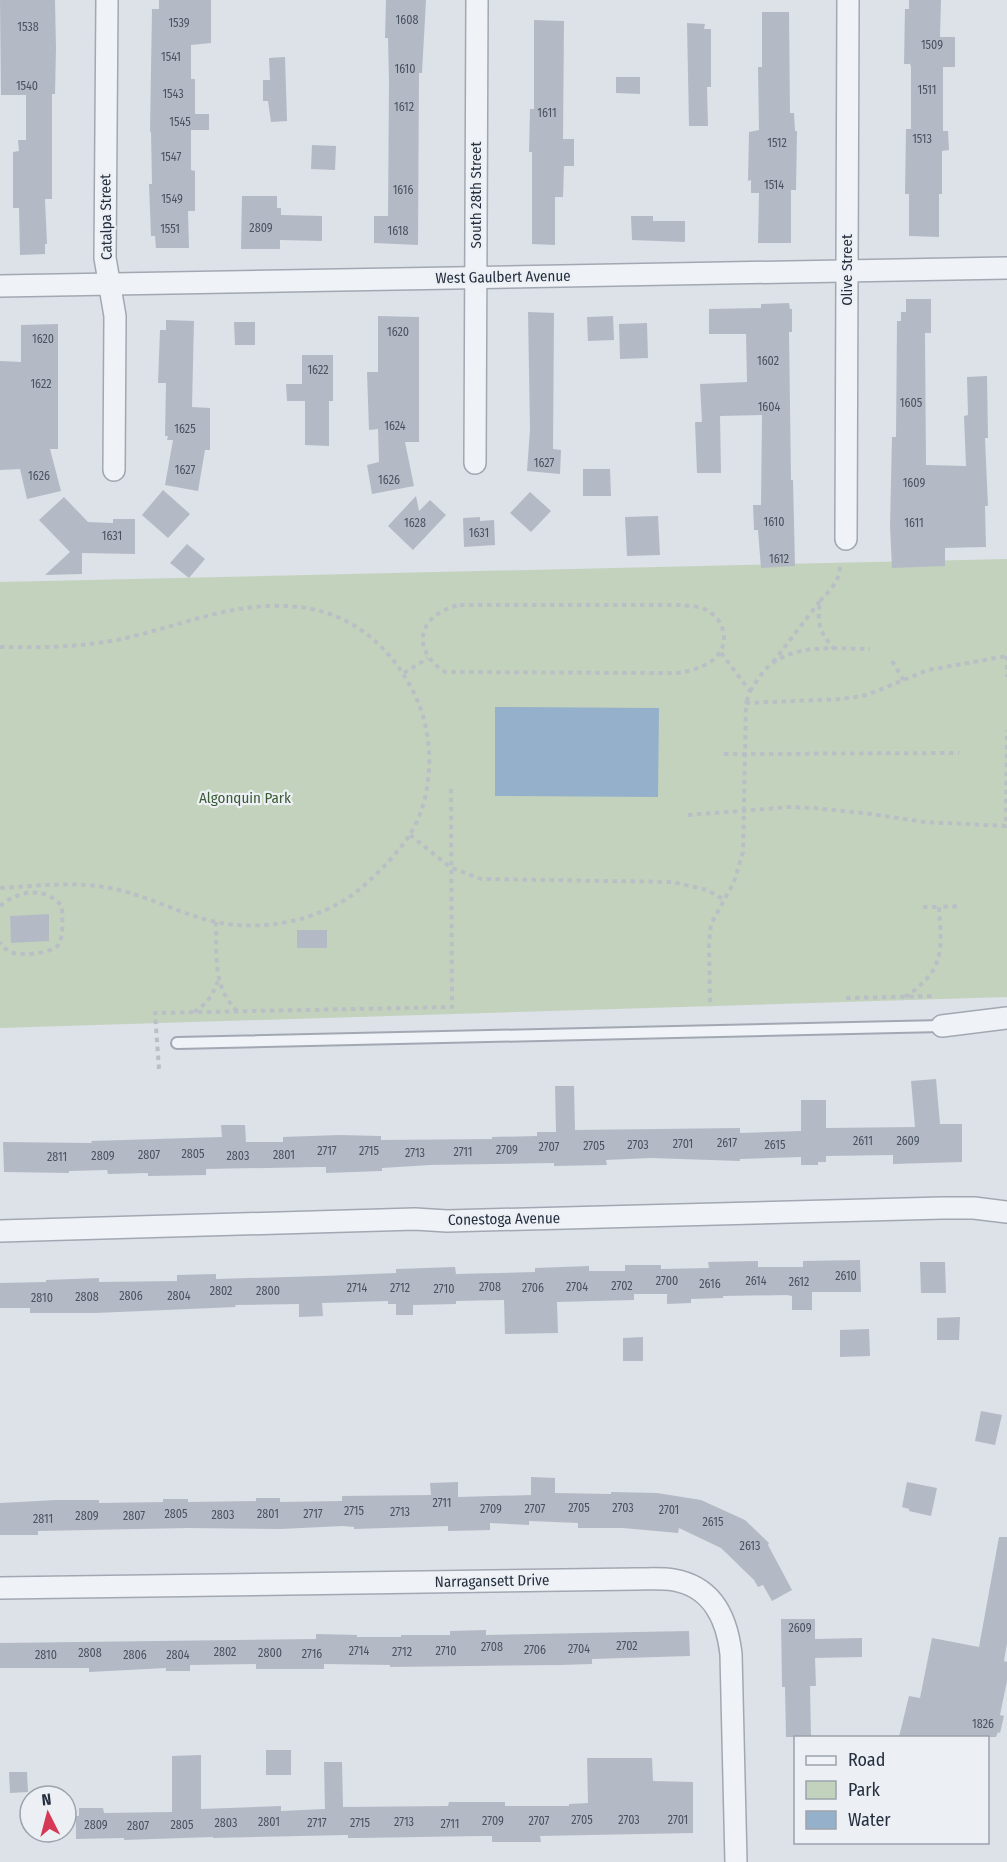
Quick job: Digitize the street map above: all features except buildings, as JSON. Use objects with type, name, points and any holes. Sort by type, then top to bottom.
[{"type":"street","name":"Catalpa Street","points":[[107,0],[105,258],[115,316],[114,470]]},
{"type":"street","name":"South 28th Street","points":[[475,463],[477,0]]},
{"type":"street","name":"Olive Street","points":[[846,539],[848,0]]},
{"type":"street","name":"West Gaulbert Avenue","points":[[0,286],[1007,268]]},
{"type":"street","points":[[942,1026],[1007,1018]]},
{"type":"street","name":"Conestoga Avenue","points":[[0,1230],[942,1208],[974,1208],[1007,1212]]},
{"type":"street","name":"Narragansett Drive","points":[[0,1588],[636,1579],[674,1580],[685,1583],[708,1597],[716,1605],[729,1632],[736,1862]]},
{"type":"lane","points":[[177,1043],[942,1026]]},
{"type":"path","points":[[710,1002],[709,938],[714,917],[734,882],[743,852],[746,703],[750,691],[836,582],[840,565]]},
{"type":"path","points":[[820,601],[818,624],[825,639],[834,649]]},
{"type":"path","points":[[460,605],[680,605],[697,607],[711,612],[720,621],[724,644],[721,652],[705,665],[678,673],[445,672],[428,658],[423,643],[424,631],[429,621],[437,613],[460,605]]},
{"type":"path","points":[[0,647],[74,646],[100,642],[251,606],[308,608],[334,616],[376,640],[404,673],[421,709],[429,755],[424,798],[410,835],[394,856],[368,882],[355,893],[326,910],[292,921],[241,926],[216,922],[135,894],[80,884],[28,890],[10,897],[0,906]]},
{"type":"path","points":[[771,665],[790,654],[801,651],[870,650]]},
{"type":"path","points":[[721,652],[750,691]]},
{"type":"path","points":[[746,703],[856,697],[880,692],[928,670],[1007,656],[1007,677]]},
{"type":"path","points":[[404,673],[428,658]]},
{"type":"path","points":[[892,661],[904,681]]},
{"type":"path","points":[[688,814],[813,808],[948,825],[1006,826],[1007,730]]},
{"type":"path","points":[[724,754],[958,753]]},
{"type":"path","points":[[159,1069],[155,1013],[452,1007],[451,787]]},
{"type":"path","points":[[410,835],[450,867],[481,879],[673,882],[707,890],[723,900]]},
{"type":"path","points":[[0,888],[40,892],[62,906],[60,941],[53,950],[16,953],[4,948],[0,942]]},
{"type":"path","points":[[923,908],[961,906]]},
{"type":"path","points":[[905,997],[921,986],[935,967],[939,957],[941,949],[939,907]]},
{"type":"path","points":[[194,1012],[212,998],[218,981],[216,922]]},
{"type":"path","points":[[218,981],[225,996],[238,1011]]},
{"type":"path","points":[[846,998],[934,996]]},
{"type":"green space","name":"Algonquin Park","points":[[1007,559],[1007,997],[0,1028],[0,582]]},
{"type":"water","points":[[495,707],[659,708],[658,797],[495,796]]}]
